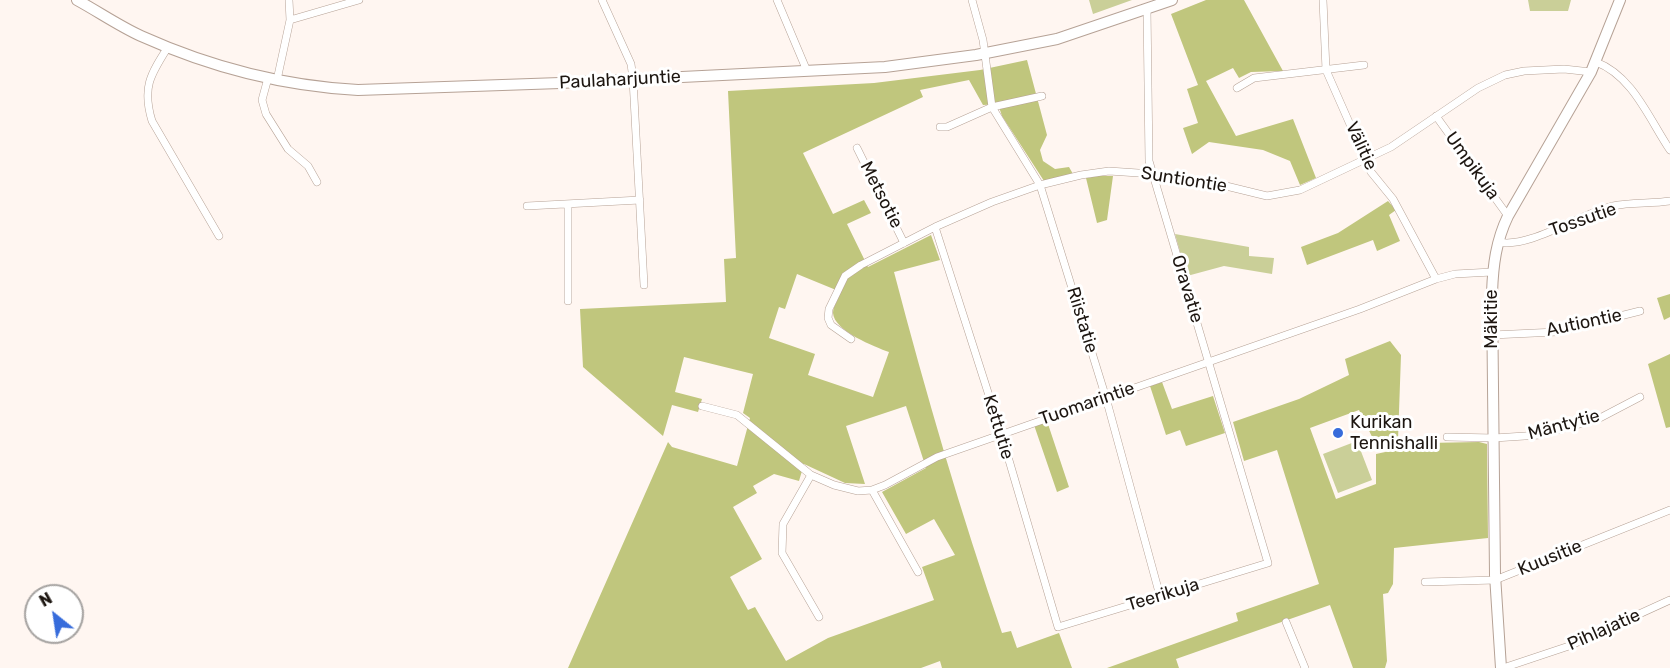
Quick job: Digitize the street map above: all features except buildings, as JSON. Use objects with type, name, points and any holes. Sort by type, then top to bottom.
[{"type":"main road","name":"Paulaharjuntie","points":[[77,0],[139,35],[224,68],[272,79],[328,88],[358,90],[885,67],[984,54],[1057,39],[1172,0]]},
{"type":"main road","name":"Mäkitie","points":[[1502,668],[1495,579],[1492,272],[1498,242],[1508,216],[1594,67],[1620,0]]},
{"type":"street","points":[[289,0],[290,20],[272,79],[262,100],[266,114],[288,149],[308,166],[317,183]]},
{"type":"street","points":[[290,20],[359,0]]},
{"type":"street","points":[[602,0],[631,64],[644,285]]},
{"type":"street","points":[[777,0],[807,71]]},
{"type":"street","name":"Riistatie","points":[[972,0],[983,40],[992,107],[1040,185],[1106,398],[1160,596]]},
{"type":"street","name":"Välitie","points":[[1323,0],[1326,70],[1371,171],[1393,198],[1436,279]]},
{"type":"street","name":"Oravatie","points":[[1147,9],[1149,161],[1268,563]]},
{"type":"street","points":[[168,47],[150,77],[146,92],[147,105],[152,121],[219,236]]},
{"type":"street","points":[[1237,88],[1254,78],[1364,65]]},
{"type":"street","points":[[1594,67],[1612,69],[1626,82],[1670,150]]},
{"type":"street","name":"Suntiontie","points":[[851,339],[831,325],[828,318],[829,309],[845,276],[861,265],[935,227],[992,202],[1040,185],[1109,171],[1153,174],[1222,185],[1267,196],[1300,190],[1391,147],[1478,88],[1505,75],[1524,71],[1594,67]]},
{"type":"street","points":[[940,127],[947,127],[992,107],[1042,96]]},
{"type":"street","name":"Umpikuja","points":[[1436,116],[1508,216]]},
{"type":"street","name":"Metsotie","points":[[857,148],[904,243]]},
{"type":"street","points":[[527,206],[640,200]]},
{"type":"street","name":"Tossutie","points":[[1498,242],[1515,244],[1591,213],[1616,206],[1670,201]]},
{"type":"street","points":[[568,205],[568,301]]},
{"type":"street","name":"Kettutie","points":[[935,227],[1001,434],[1058,627]]},
{"type":"street","name":"Tuomarintie","points":[[872,490],[937,457],[1396,296],[1436,279],[1455,274],[1492,272]]},
{"type":"street","name":"Autiontie","points":[[1492,335],[1556,332],[1640,311]]},
{"type":"street","name":"Mäntytie","points":[[1447,436],[1494,438],[1540,435],[1598,419],[1641,397]]},
{"type":"street","points":[[702,406],[737,415],[811,474],[834,485],[858,491],[872,490],[918,572]]},
{"type":"street","points":[[811,474],[783,524],[782,553],[819,617]]},
{"type":"street","name":"Kuusitie","points":[[1425,582],[1495,579],[1670,510]]},
{"type":"street","name":"Teerikuja","points":[[1058,627],[1268,563]]},
{"type":"street","name":"Pihlajatie","points":[[1502,668],[1569,646],[1670,600]]},
{"type":"street","points":[[1286,622],[1305,668]]},
{"type":"green space","points":[[1089,0],[1132,0],[1093,14]]},
{"type":"green space","points":[[1206,0],[1244,0],[1283,71],[1251,72],[1239,78],[1233,68],[1206,81],[1236,136],[1293,119],[1316,178],[1300,185],[1290,161],[1263,150],[1209,142],[1192,154],[1183,128],[1198,123],[1187,89],[1198,85],[1171,14]]},
{"type":"green space","points":[[1528,0],[1571,0],[1568,11],[1530,11]]},
{"type":"green space","points":[[1027,60],[1047,135],[1040,150],[1043,161],[1055,169],[1069,167],[1073,174],[1044,181],[1002,116],[998,104],[983,105],[969,80],[920,90],[923,97],[803,153],[833,214],[864,200],[871,213],[847,224],[868,267],[931,235],[940,260],[894,272],[972,544],[1002,633],[1011,631],[1017,648],[1059,633],[1072,668],[942,668],[940,661],[921,668],[568,668],[668,442],[672,447],[737,466],[750,418],[743,413],[753,374],[684,357],[675,392],[702,399],[698,412],[672,405],[663,436],[583,367],[580,309],[726,302],[724,259],[736,258],[728,91],[874,83],[980,70]],"holes":[[[797,274],[841,292],[833,310],[835,320],[847,332],[889,352],[873,397],[808,375],[815,354],[769,338],[779,307],[785,309]],[[906,406],[926,468],[882,492],[906,534],[934,519],[955,555],[922,567],[934,600],[828,638],[786,661],[755,607],[748,610],[730,577],[762,559],[733,507],[757,493],[753,486],[774,474],[799,481],[804,464],[845,483],[865,484],[846,426]]]},
{"type":"green space","points":[[1113,176],[1107,220],[1097,223],[1086,178]]},
{"type":"green space","points":[[1388,201],[1396,210],[1389,215],[1400,241],[1377,251],[1373,240],[1307,265],[1301,247],[1338,233]]},
{"type":"green space","points":[[1175,234],[1249,247],[1249,256],[1274,258],[1272,274],[1224,266],[1187,276]]},
{"type":"green space","points":[[1670,294],[1670,317],[1664,320],[1657,298]]},
{"type":"green space","points":[[1390,341],[1401,355],[1398,440],[1376,445],[1359,410],[1310,428],[1336,499],[1376,484],[1376,454],[1427,443],[1479,442],[1487,444],[1488,538],[1394,548],[1393,584],[1388,593],[1383,594],[1387,661],[1385,668],[1353,668],[1330,605],[1176,659],[1179,668],[1107,668],[1238,621],[1236,613],[1319,584],[1277,450],[1244,461],[1233,422],[1299,399],[1349,375],[1345,359]]},
{"type":"green space","points":[[1670,354],[1670,427],[1666,428],[1648,364]]},
{"type":"green space","points":[[1162,382],[1172,409],[1213,396],[1225,433],[1186,446],[1180,430],[1166,435],[1150,386]]},
{"type":"green space","points":[[1047,421],[1069,487],[1057,492],[1034,425]]},
{"type":"green space","points":[[1357,441],[1372,480],[1338,493],[1323,454]]},
{"type":"place","name":"Kurikan Tennishalli","points":[[1338,433]]}]
